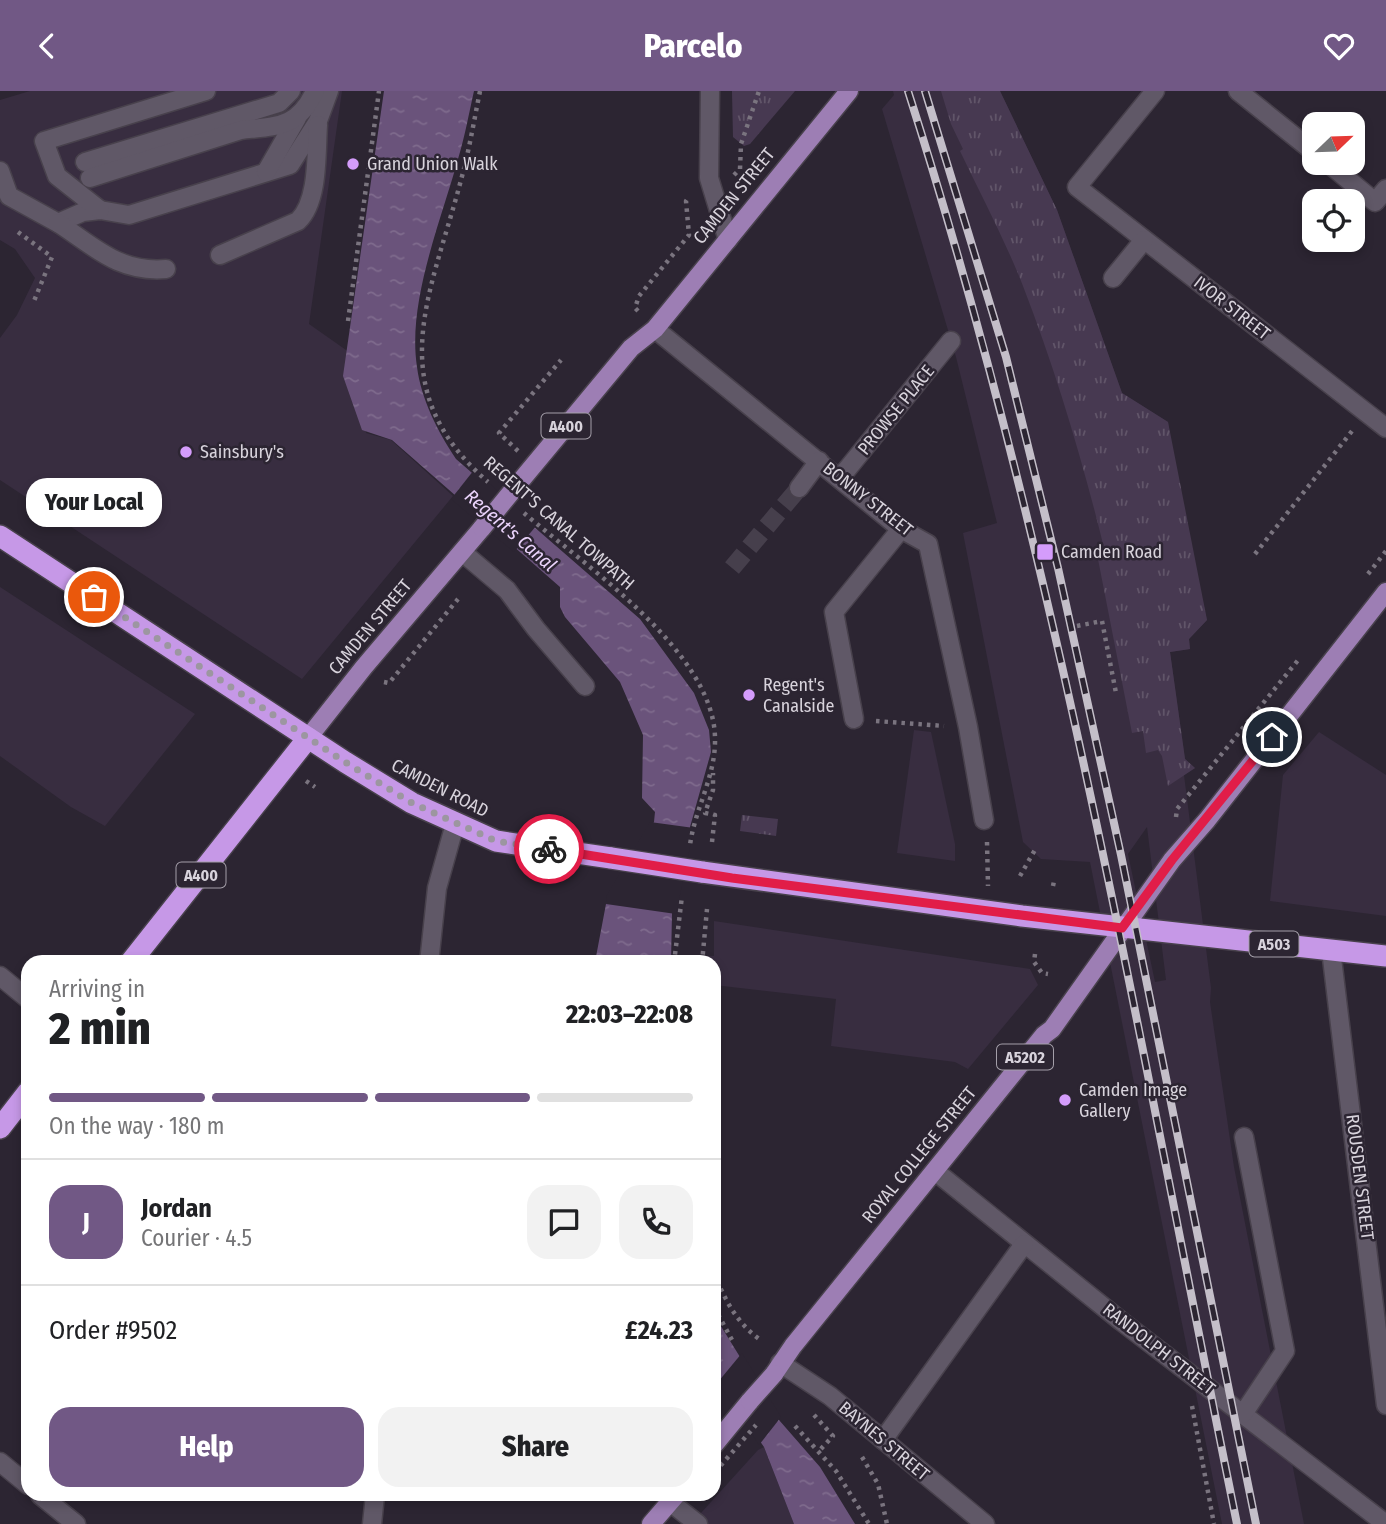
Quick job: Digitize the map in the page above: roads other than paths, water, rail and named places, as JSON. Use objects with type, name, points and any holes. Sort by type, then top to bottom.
[{"type":"highway","name":"CAMDEN ROAD","points":[[0,536],[379,784],[455,824],[496,841],[702,872],[1122,928],[1386,955]]},
{"type":"highway","name":"CAMDEN STREET","points":[[136,955],[309,738]]},
{"type":"highway","points":[[0,1128],[21,1101]]},
{"type":"main road","name":"CAMDEN STREET","points":[[309,738],[482,528],[514,497],[534,465],[631,348],[655,329],[849,91]]},
{"type":"main road","name":"ROYAL COLLEGE STREET","points":[[721,1437],[1044,1035],[1052,1029],[1172,860],[1207,820],[1386,592]]},
{"type":"main road","points":[[652,1524],[671,1501]]},
{"type":"street","points":[[100,210],[61,182],[44,141],[206,91]]},
{"type":"street","points":[[291,91],[279,103],[88,170],[241,130],[272,128],[297,118]]},
{"type":"street","points":[[266,171],[316,91]]},
{"type":"street","points":[[58,223],[83,212],[100,210],[129,215],[290,165],[318,121],[329,91]]},
{"type":"street","points":[[710,91],[709,178],[728,240]]},
{"type":"street","name":"IVOR STREET","points":[[1155,91],[1077,187],[1386,428]]},
{"type":"street","points":[[1238,91],[1302,142]]},
{"type":"street","points":[[220,255],[298,221],[305,214],[311,195],[318,121]]},
{"type":"street","points":[[0,171],[9,196],[58,223],[126,267],[143,271],[166,269]]},
{"type":"street","points":[[1342,175],[1375,202],[1386,189]]},
{"type":"street","points":[[1113,278],[1144,240]]},
{"type":"street","name":"BONNY STREET","points":[[655,329],[901,529],[929,544],[968,727],[984,820]]},
{"type":"street","name":"PROWSE PLACE","points":[[840,478],[951,341]]},
{"type":"street","points":[[799,488],[819,461]]},
{"type":"street","points":[[854,719],[834,612],[901,529]]},
{"type":"street","points":[[462,552],[507,590],[585,686]]},
{"type":"street","points":[[430,955],[437,888],[455,824]]},
{"type":"street","name":"ROUSDEN STREET","points":[[1331,950],[1386,1405]]},
{"type":"street","points":[[0,976],[21,993]]},
{"type":"street","points":[[1243,1414],[1285,1350],[1244,1137]]},
{"type":"street","name":"RANDOLPH STREET","points":[[935,1171],[1024,1244],[1243,1414],[1384,1517]]},
{"type":"street","points":[[883,1440],[1024,1244]]},
{"type":"street","name":"BAYNES STREET","points":[[777,1369],[830,1396],[985,1524]]},
{"type":"street","points":[[0,1462],[21,1479]]},
{"type":"street","points":[[47,1501],[76,1524]]},
{"type":"street","points":[[372,1524],[374,1501]]},
{"type":"street","points":[[676,1501],[698,1524]]},
{"type":"water","name":"Regent's Canal","points":[[384,91],[474,91],[421,289],[415,342],[419,379],[426,403],[456,459],[640,619],[694,693],[709,730],[711,752],[690,827],[672,913],[671,955],[596,955],[606,904],[654,822],[655,812],[642,798],[643,735],[620,682],[565,617],[560,607],[560,587],[392,440],[362,430],[343,376]]},
{"type":"water","points":[[721,1326],[779,1420],[820,1467],[855,1524],[794,1524],[764,1447],[721,1384]]},
{"type":"tunnel","points":[[732,568],[799,488]]},
{"type":"railway","points":[[908,91],[961,267],[1009,445],[1052,623],[1129,983],[1237,1524]]},
{"type":"railway","points":[[925,91],[1006,357],[1058,568],[1121,855],[1256,1524]]},
{"type":"place","name":"Grand Union Walk","points":[[353,164]]},
{"type":"place","name":"Sainsbury's","points":[[186,452]]},
{"type":"place","name":"Camden Road","points":[[1045,552]]},
{"type":"place","name":"Your Local","points":[[94,597]]},
{"type":"place","name":"Regent's Canalside","points":[[749,695]]},
{"type":"place","name":"Camden Image Gallery","points":[[1065,1100]]}]
